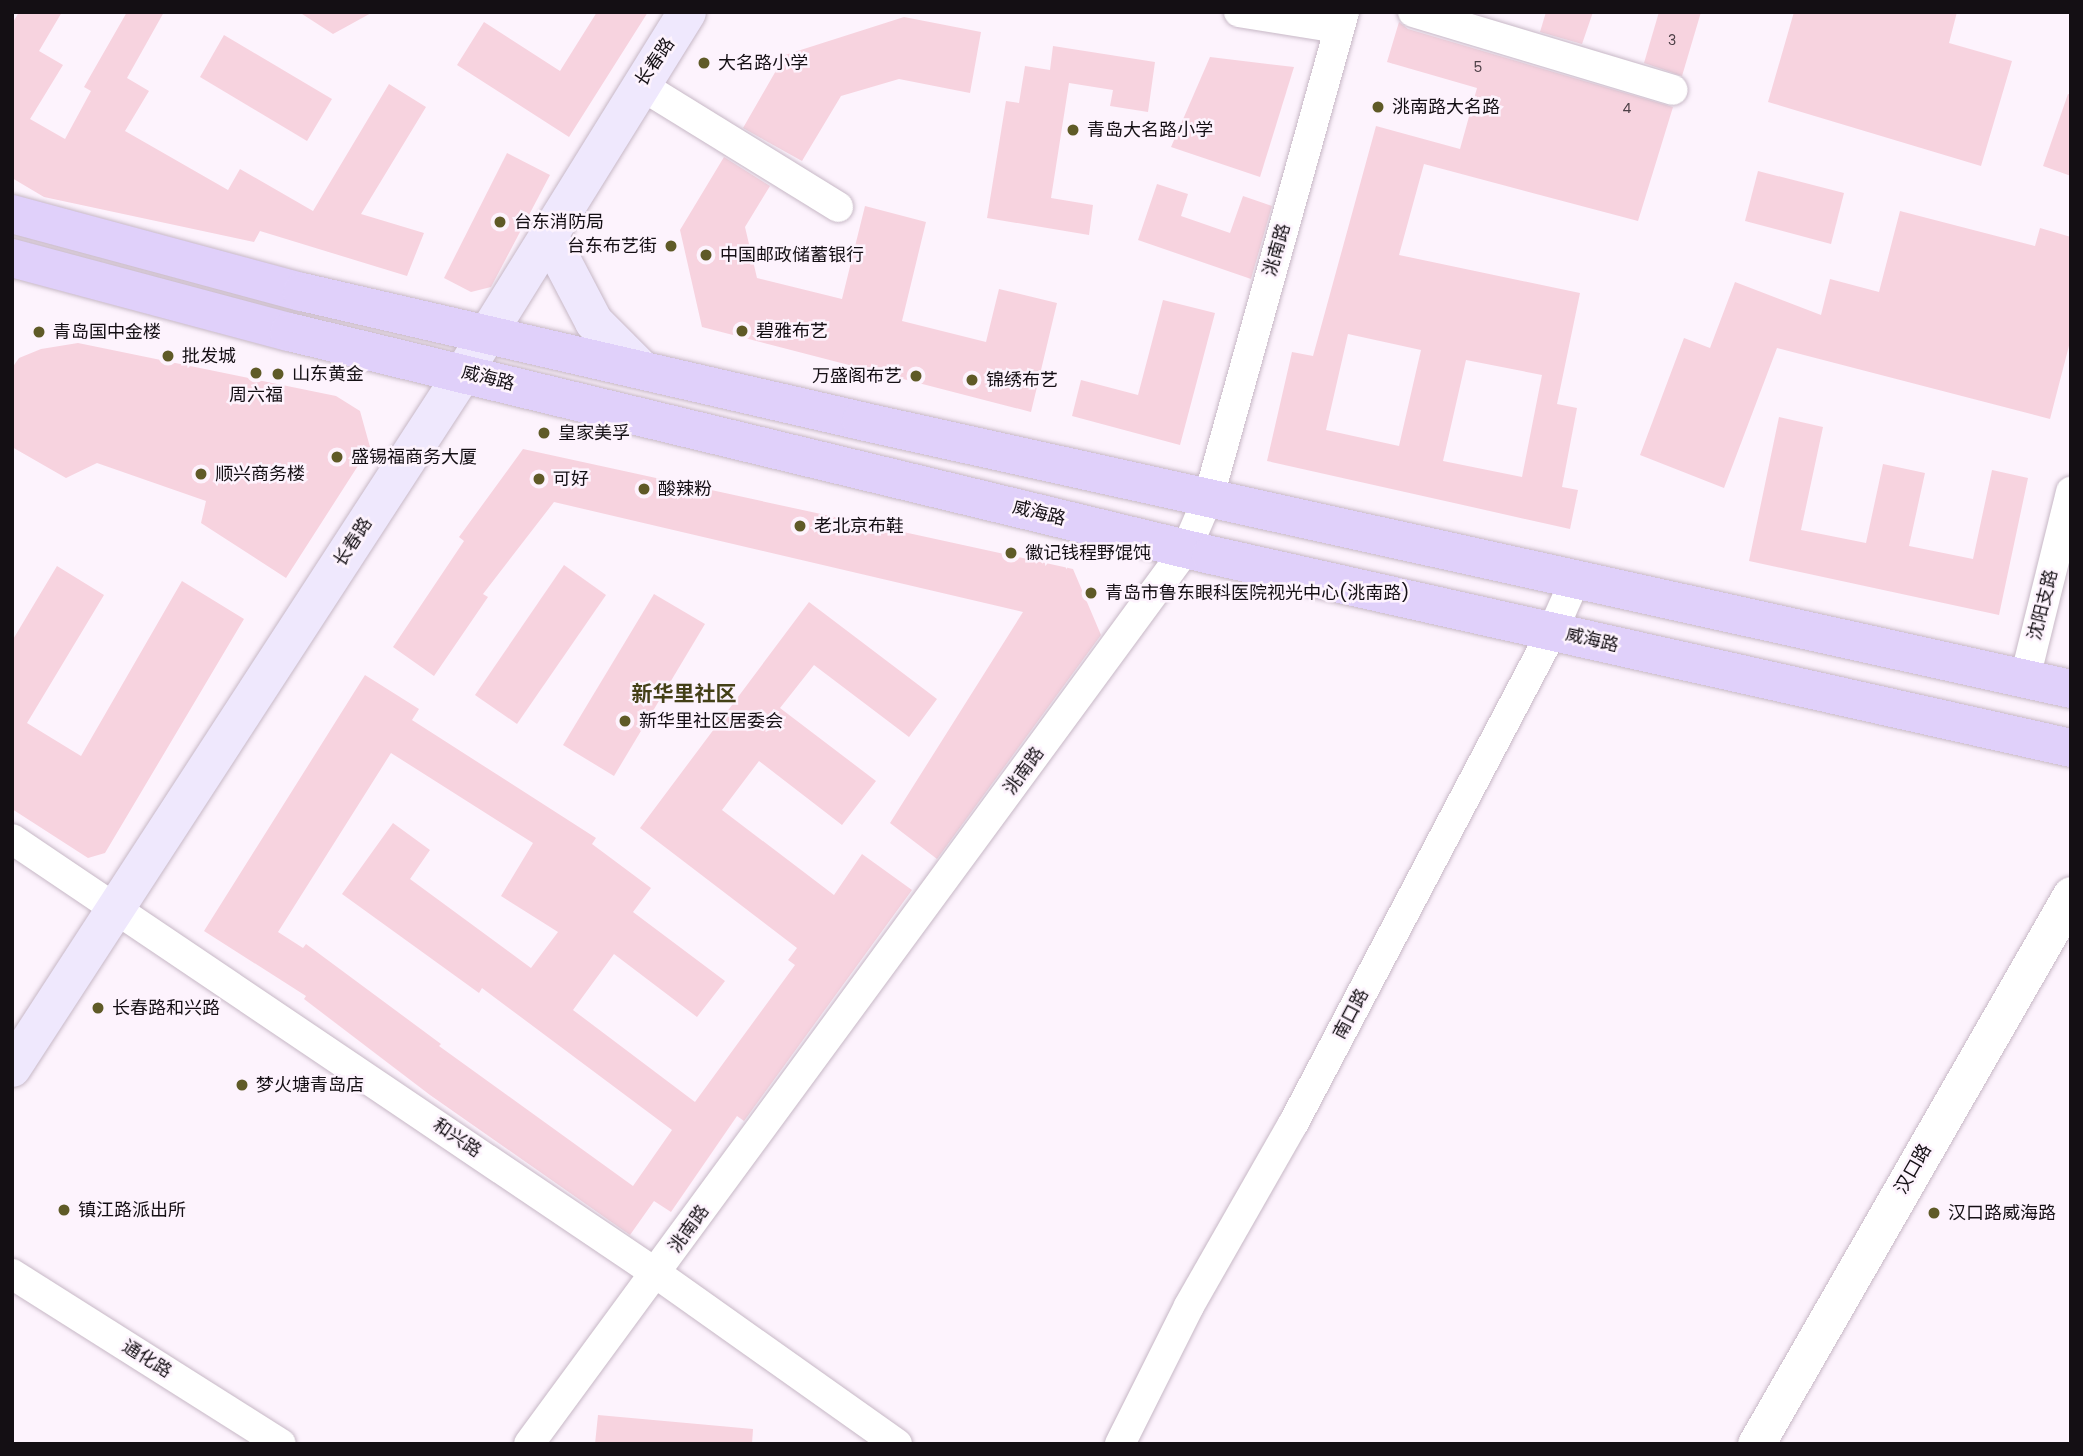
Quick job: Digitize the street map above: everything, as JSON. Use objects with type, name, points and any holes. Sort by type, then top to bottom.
[{"type":"main road","name":"长春路","points":[[12,1068],[464,372],[639,84],[687,12]]},
{"type":"main road","points":[[12,214],[139,251],[874,424],[1209,496],[2071,689]]},
{"type":"main road","points":[[548,234],[594,322],[640,368]]},
{"type":"main road","name":"威海路","points":[[15,264],[1186,549],[2071,748]]},
{"type":"street","points":[[1239,12],[1341,20]]},
{"type":"street","points":[[1413,12],[1673,90]]},
{"type":"street","name":"洮南路","points":[[529,1444],[1186,549],[1209,496],[1341,20]]},
{"type":"street","points":[[639,84],[838,207]]},
{"type":"street","name":"沈阳支路","points":[[2025,678],[2071,492]]},
{"type":"street","name":"南口路","points":[[1120,1444],[1189,1306],[1293,1124],[1552,632],[1575,580]]},
{"type":"street","name":"和兴路","points":[[12,839],[116,906],[657,1273],[897,1444]]},
{"type":"street","name":"汉口路","points":[[1756,1444],[2071,895]]},
{"type":"street","name":"通化路","points":[[12,1274],[281,1444]]},
{"type":"building","points":[[19,12],[62,12],[39,51],[63,65],[30,119],[65,139],[91,91],[84,87],[127,12],[164,12],[127,78],[149,91],[125,131],[228,190],[240,169],[313,211],[389,84],[426,107],[361,214],[424,233],[407,276],[260,231],[254,242],[44,197],[12,178],[12,24]]},
{"type":"building","points":[[299,12],[373,12],[333,34]]},
{"type":"building","points":[[597,12],[648,12],[569,137],[457,65],[484,22],[560,71]]},
{"type":"building","points":[[1546,12],[1593,12],[1582,44],[1540,32]]},
{"type":"building","points":[[1659,12],[1701,12],[1682,76],[1644,63]]},
{"type":"building","points":[[1794,12],[1957,12],[1949,43],[2012,61],[1981,166],[1768,102]]},
{"type":"building","points":[[904,17],[981,32],[970,93],[899,79],[841,96],[802,161],[743,128],[785,55]]},
{"type":"building","points":[[1399,22],[1408,29],[1673,107],[1638,221],[1424,164],[1399,255],[1580,293],[1557,404],[1577,408],[1562,487],[1578,490],[1570,529],[1267,461],[1292,352],[1313,356],[1376,126],[1460,149],[1477,88],[1387,62]],"holes":[[[1348,334],[1421,350],[1399,446],[1326,430]],[[1466,360],[1542,375],[1522,477],[1443,461]]]},
{"type":"building","points":[[224,35],[332,99],[307,141],[200,77]]},
{"type":"building","points":[[1053,46],[1155,62],[1148,112],[1110,106],[1113,90],[1069,83],[1051,198],[1093,205],[1089,235],[987,218],[1006,101],[1019,103],[1025,66],[1050,70]]},
{"type":"building","points":[[1210,57],[1294,67],[1260,177],[1171,147]]},
{"type":"building","points":[[2068,94],[2071,95],[2071,176],[2043,166]]},
{"type":"building","name":"台东消防局","points":[[507,153],[550,175],[491,287],[471,292],[444,278]]},
{"type":"building","points":[[724,157],[770,186],[745,227],[757,278],[842,299],[865,206],[926,222],[902,321],[986,342],[999,289],[1057,303],[1031,412],[702,327],[680,230]]},
{"type":"building","points":[[1758,171],[1844,193],[1831,244],[1745,221]]},
{"type":"building","points":[[1157,184],[1188,194],[1181,216],[1230,233],[1243,196],[1272,206],[1251,279],[1138,240]]},
{"type":"building","points":[[1900,211],[2035,246],[2040,228],[2071,237],[2071,338],[2050,419],[1777,348],[1724,488],[1640,455],[1684,338],[1710,348],[1735,282],[1821,315],[1830,279],[1879,292]]},
{"type":"building","points":[[1163,300],[1215,313],[1180,445],[1072,416],[1081,380],[1138,395]]},
{"type":"building","name":"盛锡福商务大厦","points":[[78,343],[336,396],[360,411],[370,447],[286,578],[201,523],[206,501],[97,463],[66,478],[12,447],[12,368],[19,358],[41,349]]},
{"type":"building","points":[[1779,417],[1823,427],[1801,530],[1866,543],[1883,464],[1925,473],[1909,546],[1973,559],[1992,470],[2028,478],[1999,615],[1749,561]]},
{"type":"building","points":[[523,449],[1073,569],[1101,635],[937,859],[890,823],[1023,612],[554,502],[483,594],[488,597],[434,676],[393,647],[464,541],[459,537]]},
{"type":"building","points":[[564,565],[606,595],[517,724],[475,695]]},
{"type":"building","points":[[57,566],[104,595],[27,723],[81,756],[182,581],[244,619],[105,853],[88,858],[12,809],[12,641]]},
{"type":"building","points":[[654,594],[705,624],[614,776],[563,745]]},
{"type":"building","points":[[809,602],[937,699],[909,737],[814,665],[780,708],[876,781],[842,825],[759,761],[722,810],[834,895],[862,854],[912,890],[744,1121],[737,1116],[671,1212],[654,1201],[630,1235],[430,1095],[304,999],[306,996],[204,931],[365,675],[419,709],[412,720],[596,838],[592,844],[651,888],[633,912],[725,981],[697,1017],[614,954],[573,1010],[695,1102],[795,965],[788,960],[797,948],[640,828]],"holes":[[[391,753],[533,843],[501,896],[558,932],[531,968],[410,879],[430,850],[393,823],[342,894],[479,993],[482,988],[672,1130],[633,1186],[439,1046],[441,1044],[306,944],[303,948],[278,932]]]},
{"type":"building","points":[[598,1415],[753,1429],[752,1444],[595,1444]]},
{"type":"place","name":"大名路小学","points":[[704,63]]},
{"type":"place","name":"洮南路大名路","points":[[1378,107]]},
{"type":"place","name":"青岛大名路小学","points":[[1073,130]]},
{"type":"place","name":"台东消防局","points":[[500,222]]},
{"type":"place","name":"台东布艺街","points":[[671,246]]},
{"type":"place","name":"中国邮政储蓄银行","points":[[706,255]]},
{"type":"place","name":"碧雅布艺","points":[[742,331]]},
{"type":"place","name":"青岛国中金楼","points":[[39,332]]},
{"type":"place","name":"批发城","points":[[168,356]]},
{"type":"place","name":"周六福","points":[[256,373]]},
{"type":"place","name":"山东黄金","points":[[278,374]]},
{"type":"place","name":"万盛阁布艺","points":[[916,376]]},
{"type":"place","name":"锦绣布艺","points":[[972,380]]},
{"type":"place","name":"皇家美孚","points":[[544,433]]},
{"type":"place","name":"盛锡福商务大厦","points":[[337,457]]},
{"type":"place","name":"顺兴商务楼","points":[[201,474]]},
{"type":"place","name":"可好","points":[[539,479]]},
{"type":"place","name":"酸辣粉","points":[[644,489]]},
{"type":"place","name":"老北京布鞋","points":[[800,526]]},
{"type":"place","name":"徽记钱程野馄饨","points":[[1011,553]]},
{"type":"place","name":"青岛市鲁东眼科医院视光中心(洮南路)","points":[[1091,593]]},
{"type":"place","name":"新华里社区居委会","points":[[625,721]]},
{"type":"place","name":"长春路和兴路","points":[[98,1008]]},
{"type":"place","name":"梦火塘青岛店","points":[[242,1085]]},
{"type":"place","name":"镇江路派出所","points":[[64,1210]]},
{"type":"place","name":"汉口路威海路","points":[[1934,1213]]},
{"type":"district","name":"新华里社区","points":[[684,694]]}]
